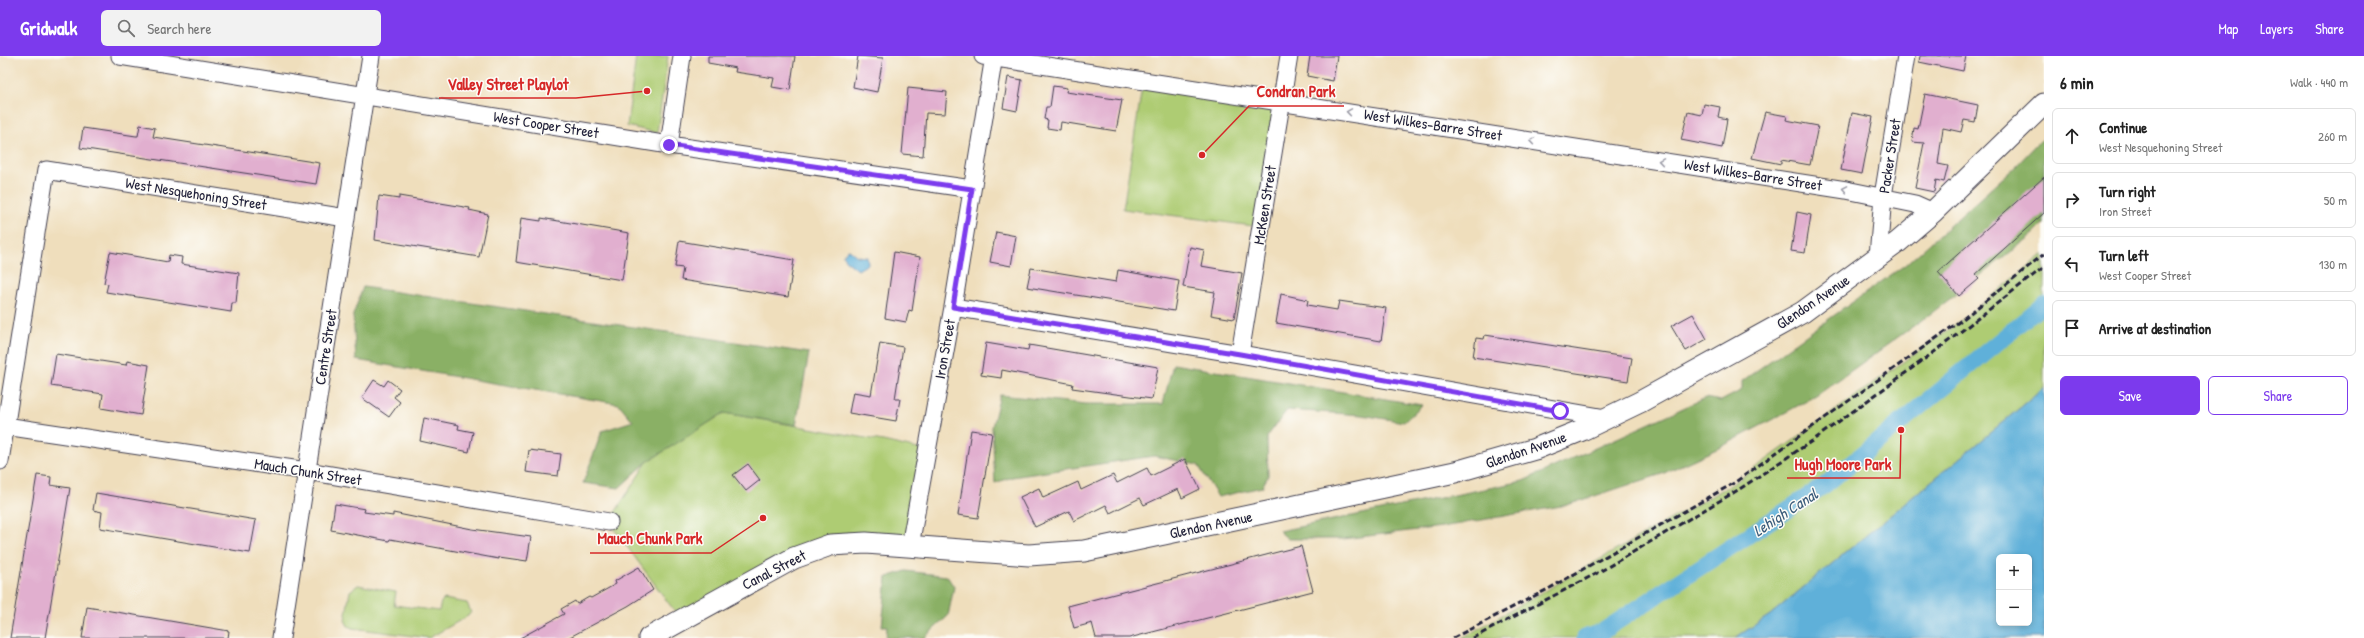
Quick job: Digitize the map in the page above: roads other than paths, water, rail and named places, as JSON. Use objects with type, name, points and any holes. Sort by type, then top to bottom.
[{"type":"street","name":"West Cooper Street","points":[[120,56],[669,145],[972,189]]},
{"type":"street","name":"Centre Street","points":[[281,638],[371,56]]},
{"type":"street","points":[[669,145],[682,56]]},
{"type":"street","name":"McKeen Street","points":[[1240,354],[1281,102],[1290,56]]},
{"type":"street","name":"Packer Street","points":[[1878,256],[1883,196],[1906,56]]},
{"type":"street","name":"West Wilkes-Barre Street","points":[[990,57],[1883,196],[1915,204],[1933,212]]},
{"type":"street","name":"Iron Street","points":[[910,546],[953,307],[972,189],[990,57]]},
{"type":"street","name":"Glendon Avenue","points":[[910,546],[1029,555],[1101,548],[1481,465],[1559,440],[1606,418],[1804,312],[1933,212],[2044,104]]},
{"type":"street","name":"West Nesquehoning Street","points":[[6,426],[46,170],[346,218]]},
{"type":"street","points":[[953,307],[1240,354],[1606,418]]},
{"type":"street","points":[[0,461],[6,426]]},
{"type":"street","name":"Mauch Chunk Street","points":[[6,426],[307,471],[609,522]]},
{"type":"street","name":"Canal Street","points":[[649,638],[809,551],[830,545],[854,543],[910,546]]},
{"type":"water","points":[[848,249],[857,256],[867,257],[868,264],[858,270],[845,260],[843,255]]},
{"type":"water","points":[[2044,388],[2044,638],[1735,638],[1770,615]]},
{"type":"waterway","name":"Lehigh Canal","points":[[1585,638],[1603,631],[1825,485],[2044,304]]},
{"type":"railway","points":[[1453,638],[1550,588],[1734,483],[1963,319],[2044,254]]},
{"type":"railway","points":[[1473,638],[1601,571],[1738,490],[1812,441],[1937,350],[2044,267]]},
{"type":"place","name":"Valley Street Playlot","points":[[647,91]]},
{"type":"place","name":"Condran Park","points":[[1202,155]]},
{"type":"place","name":"Hugh Moore Park","points":[[1901,430]]},
{"type":"place","name":"Mauch Chunk Park","points":[[763,518]]}]
